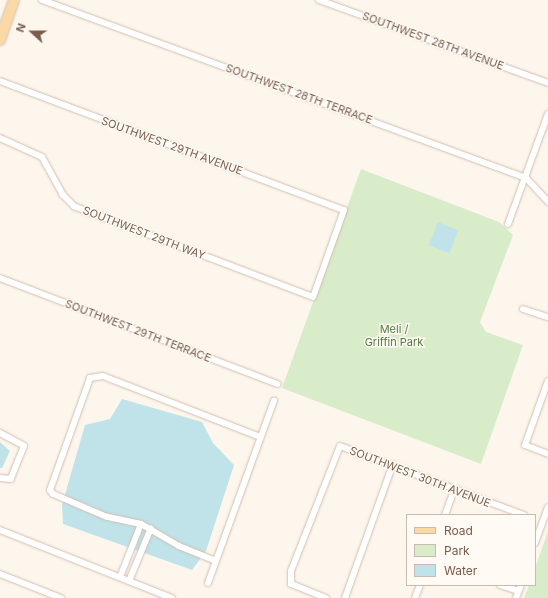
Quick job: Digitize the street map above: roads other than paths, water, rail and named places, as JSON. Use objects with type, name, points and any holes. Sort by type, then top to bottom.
[{"type":"main road","points":[[0,40],[14,0]]},
{"type":"street","name":"SOUTHWEST 28TH TERRACE","points":[[42,0],[526,178],[548,202]]},
{"type":"street","name":"SOUTHWEST 28TH AVENUE","points":[[319,0],[548,83]]},
{"type":"street","name":"SOUTHWEST 29TH AVENUE","points":[[0,81],[344,210],[313,297]]},
{"type":"street","points":[[508,224],[548,114]]},
{"type":"street","name":"SOUTHWEST 29TH WAY","points":[[0,138],[42,157],[63,195],[74,206],[313,297]]},
{"type":"street","name":"SOUTHWEST 29TH TERRACE","points":[[0,278],[277,384]]},
{"type":"street","points":[[523,309],[548,317]]},
{"type":"street","points":[[216,560],[179,546],[151,528],[141,524],[106,517],[60,499],[50,490],[90,378],[95,375],[260,438]]},
{"type":"street","points":[[548,381],[525,445],[548,454]]},
{"type":"street","points":[[208,583],[274,401]]},
{"type":"street","points":[[0,433],[22,442],[24,446],[14,474],[3,479]]},
{"type":"street","name":"SOUTHWEST 30TH AVENUE","points":[[326,598],[291,584],[291,571],[340,446],[394,464],[454,490],[521,514]]},
{"type":"street","points":[[345,598],[394,464]]},
{"type":"street","points":[[445,514],[454,490]]},
{"type":"street","points":[[536,540],[548,507]]},
{"type":"street","points":[[536,519],[542,522]]},
{"type":"street","points":[[120,577],[141,524]]},
{"type":"street","points":[[130,581],[151,528]]},
{"type":"street","points":[[0,530],[172,598]]},
{"type":"street","points":[[0,574],[61,598]]},
{"type":"street","points":[[415,598],[420,586]]},
{"type":"street","points":[[507,586],[520,588],[516,598]]},
{"type":"water","points":[[438,222],[458,230],[449,253],[429,245]]},
{"type":"water","points":[[122,399],[202,422],[213,443],[234,465],[206,551],[192,570],[63,524],[62,505],[85,425],[110,419]]},
{"type":"water","points":[[0,442],[10,451],[2,468],[0,468]]},
{"type":"park label","name":"Meli / Griffin Park","points":[[394,336]]}]
